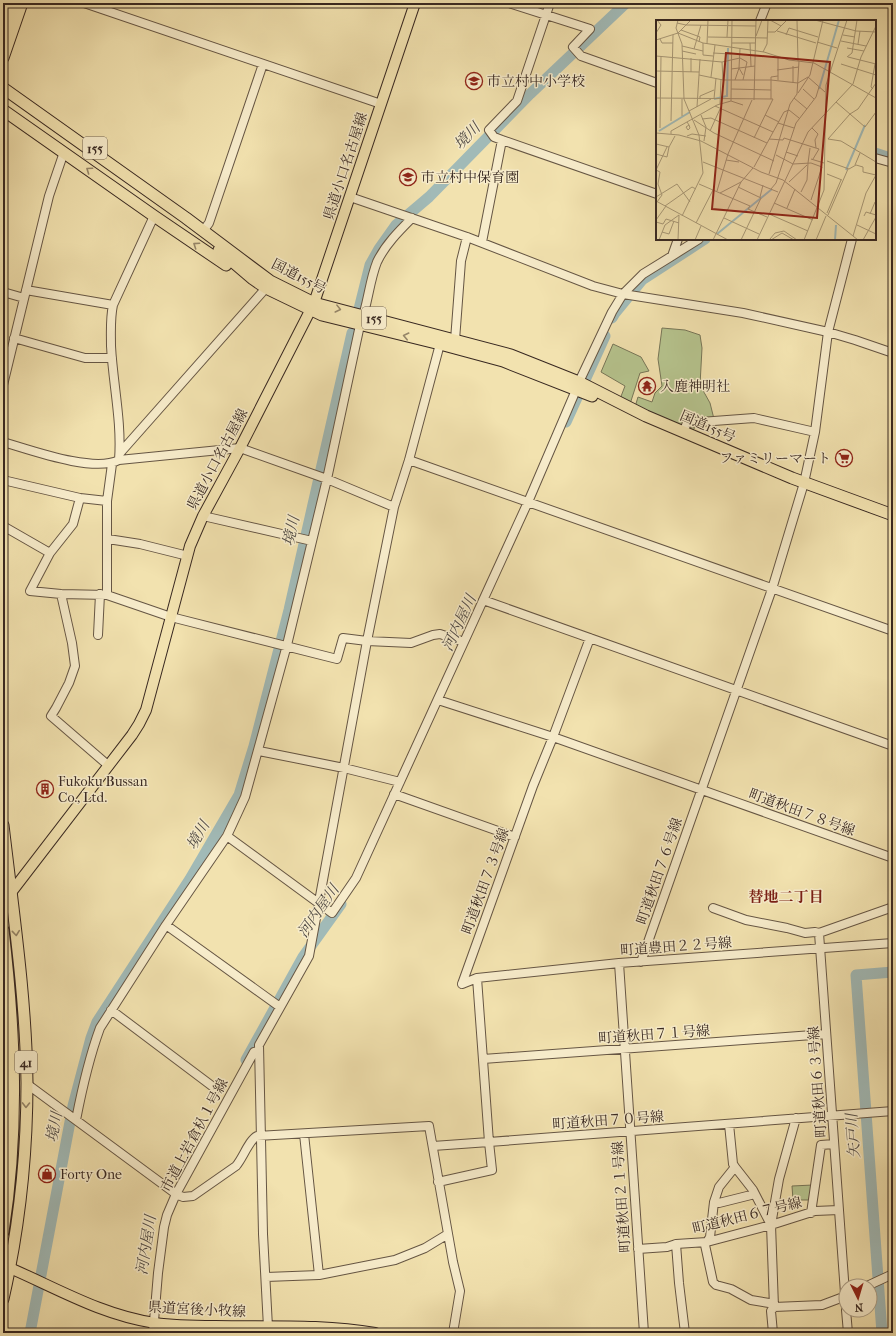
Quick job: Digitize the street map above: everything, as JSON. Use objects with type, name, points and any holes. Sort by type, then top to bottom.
[{"type":"highway","points":[[3,12],[6,3]]},
{"type":"highway","points":[[3,33],[12,3]]},
{"type":"highway","points":[[3,58],[22,3]]},
{"type":"highway","name":"155","points":[[3,80],[157,193],[186,218]]},
{"type":"highway","name":"国道155号","points":[[3,88],[154,199],[253,280],[266,288],[313,307]]},
{"type":"highway","name":"国道155号","points":[[3,94],[154,199],[186,218],[270,281],[313,307],[322,315],[362,320],[455,340],[511,355],[603,398],[804,483],[893,515]]},
{"type":"highway","name":"155","points":[[3,110],[221,262],[253,280]]},
{"type":"highway","name":"国道155号","points":[[362,320],[440,344],[503,361],[578,386]]},
{"type":"highway","name":"41","points":[[3,825],[22,1000],[26,1084],[22,1178],[17,1226],[6,1266],[3,1299]]},
{"type":"highway","name":"41","points":[[3,930],[12,1018],[14,1096],[11,1166],[3,1232]]},
{"type":"main road","name":"県道小口名古屋線","points":[[3,903],[132,735],[146,710],[190,546],[203,516],[313,307],[381,104],[412,4]]},
{"type":"main road","name":"県道宮後小牧線","points":[[6,1266],[97,1308],[127,1317],[154,1328],[188,1326],[268,1327],[279,1330],[333,1328],[375,1333]]},
{"type":"street","points":[[84,3],[381,104]]},
{"type":"street","points":[[509,3],[545,16],[590,29],[573,47],[581,56],[656,83]]},
{"type":"street","points":[[550,3],[517,101],[491,133],[502,140],[656,194]]},
{"type":"street","points":[[760,20],[767,3]]},
{"type":"street","points":[[203,231],[209,223],[263,64]]},
{"type":"street","points":[[482,242],[502,140]]},
{"type":"street","points":[[3,385],[49,196],[64,152]]},
{"type":"street","points":[[876,158],[893,163]]},
{"type":"street","points":[[350,197],[482,242],[593,286],[624,294],[743,313],[828,332],[893,353]]},
{"type":"street","points":[[98,635],[104,594],[108,539],[107,501],[117,459],[110,319],[113,305],[154,216]]},
{"type":"street","points":[[76,1120],[94,1043],[100,1028],[166,925],[227,836],[245,797],[259,751],[283,645],[312,541],[327,480],[373,273],[378,260],[388,243],[412,218]]},
{"type":"street","points":[[455,340],[461,261],[467,237]]},
{"type":"street","points":[[672,256],[678,240]]},
{"type":"street","points":[[227,836],[332,914],[354,882],[528,502],[612,312],[624,294],[643,274],[697,240]]},
{"type":"street","name":"町道秋田７６号線","points":[[641,962],[772,589],[804,483],[815,432],[828,332],[852,240]]},
{"type":"street","points":[[117,459],[266,288]]},
{"type":"street","points":[[3,292],[113,305]]},
{"type":"street","points":[[14,338],[85,358],[112,358]]},
{"type":"street","points":[[268,1327],[263,1234],[260,1042],[309,956],[367,641],[394,507],[409,460],[440,344]]},
{"type":"street","points":[[683,432],[687,424],[754,418],[815,432]]},
{"type":"street","points":[[3,442],[90,464],[117,459],[240,448],[327,480],[394,507]]},
{"type":"street","points":[[409,460],[893,631]]},
{"type":"street","points":[[3,480],[80,498],[107,501]]},
{"type":"street","points":[[80,498],[73,524],[50,553],[30,591],[61,594],[104,594],[171,617],[337,659],[343,638],[367,641],[411,643],[440,634],[464,642]]},
{"type":"street","points":[[203,516],[312,541]]},
{"type":"street","points":[[3,526],[50,553]]},
{"type":"street","points":[[108,539],[140,544],[188,556]]},
{"type":"street","points":[[61,594],[72,643],[74,666],[69,683],[51,716],[109,766]]},
{"type":"street","points":[[483,600],[893,746]]},
{"type":"street","name":"町道秋田７３号線","points":[[462,984],[533,786],[590,638]]},
{"type":"street","name":"町道秋田７８号線","points":[[438,700],[553,737],[893,858]]},
{"type":"street","points":[[259,751],[344,768],[400,782]]},
{"type":"street","points":[[394,794],[515,837]]},
{"type":"street","points":[[713,908],[746,920],[805,933],[819,933],[893,907]]},
{"type":"street","points":[[166,925],[280,1007]]},
{"type":"street","name":"町道秋田６３号線","points":[[819,933],[845,1278]]},
{"type":"street","name":"町道豊田２２号線","points":[[462,984],[477,978],[619,963],[893,943]]},
{"type":"street","name":"町道秋田２１号線","points":[[619,963],[644,1333]]},
{"type":"street","points":[[438,1182],[492,1170],[477,978]]},
{"type":"street","points":[[111,1010],[216,1089]]},
{"type":"street","name":"町道秋田７１号線","points":[[483,1057],[826,1032]]},
{"type":"street","name":"市道上岩倉杁１号線","points":[[154,1328],[158,1273],[167,1215],[176,1194],[254,1052],[259,1051]]},
{"type":"street","points":[[26,1084],[176,1194],[183,1197],[193,1196],[230,1170],[242,1160],[254,1138],[261,1135],[304,1134],[429,1126],[453,1262],[460,1291],[453,1333]]},
{"type":"street","name":"町道秋田７０号線","points":[[433,1146],[893,1111]]},
{"type":"street","points":[[773,1333],[771,1311],[774,1307],[771,1225],[779,1179],[796,1118]]},
{"type":"street","points":[[729,1124],[733,1164],[755,1194],[771,1225]]},
{"type":"street","points":[[304,1134],[319,1275]]},
{"type":"street","points":[[811,1213],[821,1145],[834,1144]]},
{"type":"street","points":[[735,1167],[719,1187],[714,1202],[710,1237],[705,1245],[713,1282],[716,1285],[731,1289],[751,1300],[769,1303],[774,1307],[822,1306],[838,1299]]},
{"type":"street","points":[[714,1202],[719,1204],[755,1194]]},
{"type":"street","name":"町道秋田６７号線","points":[[638,1249],[707,1242],[811,1213],[839,1210]]},
{"type":"street","points":[[266,1277],[319,1275],[395,1260],[425,1248],[448,1234]]},
{"type":"street","points":[[676,1244],[679,1290],[685,1333]]},
{"type":"street","points":[[878,1281],[893,1274]]},
{"type":"street","points":[[847,1318],[848,1333]]},
{"type":"green space","points":[[662,328],[685,330],[700,335],[702,348],[700,385],[710,403],[714,419],[700,422],[691,432],[635,407],[638,397],[652,402],[655,393],[662,386],[658,359]]},
{"type":"green space","points":[[613,344],[641,357],[649,371],[640,373],[630,404],[620,399],[625,386],[601,372]]},
{"type":"green space","points":[[813,1185],[811,1200],[793,1200],[792,1186]]},
{"type":"waterway","name":"境川","points":[[359,309],[370,265],[396,225],[429,197],[530,94],[626,3]]},
{"type":"waterway","name":"河内屋川","points":[[876,153],[893,159]]},
{"type":"waterway","name":"河内屋川","points":[[612,318],[642,280],[703,240]]},
{"type":"waterway","name":"境川","points":[[30,1333],[73,1106],[91,1038],[97,1022],[190,879],[239,795],[254,746],[289,610],[352,333]]},
{"type":"waterway","name":"河内屋川","points":[[566,422],[605,336]]},
{"type":"waterway","name":"河内屋川","points":[[246,1060],[303,957],[341,904]]},
{"type":"waterway","name":"矢戸川","points":[[882,1333],[856,975],[893,972]]},
{"type":"place","name":"市立村中小学校","points":[[474,81]]},
{"type":"place","name":"市立村中保育園","points":[[408,177]]},
{"type":"place","name":"入鹿神明社","points":[[647,386]]},
{"type":"place","name":"ファミリーマート","points":[[844,458]]},
{"type":"place","name":"Fukoku Bussan Co., Ltd.","points":[[45,789]]},
{"type":"place","name":"Forty One","points":[[47,1174]]},
{"type":"district","name":"替地二丁目","points":[[786,897]]}]
